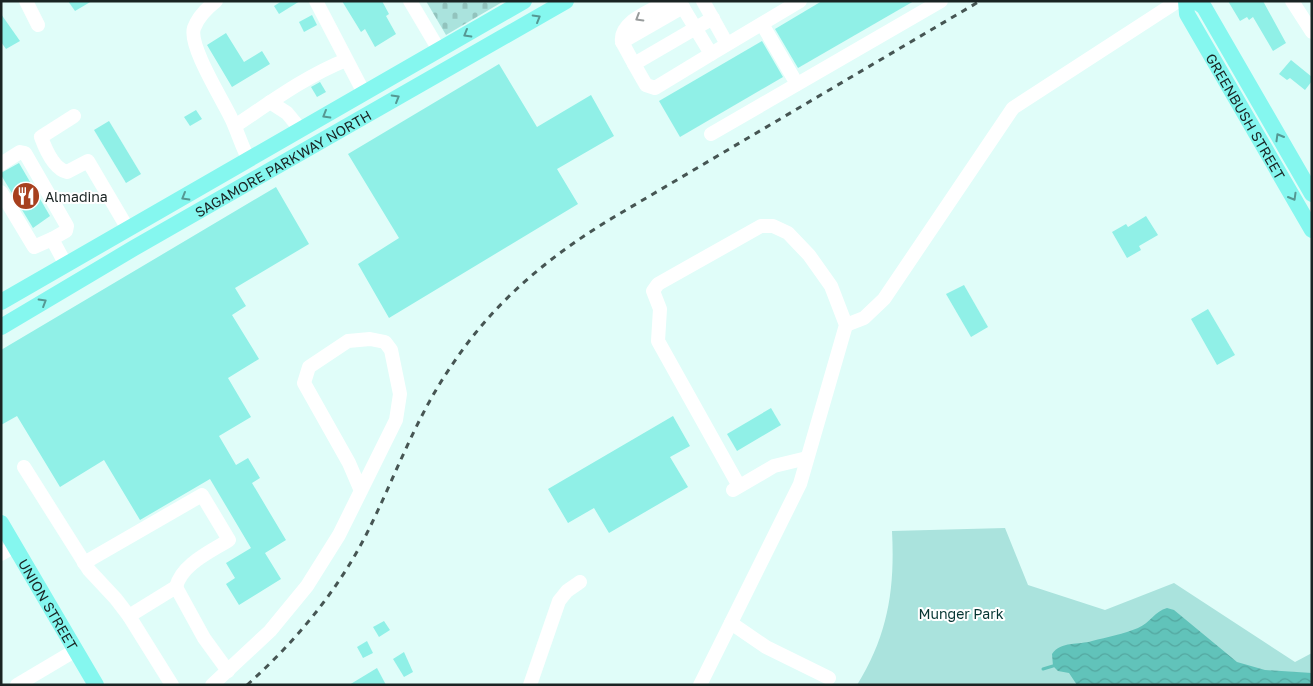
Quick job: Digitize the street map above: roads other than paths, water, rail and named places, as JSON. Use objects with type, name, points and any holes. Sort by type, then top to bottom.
[{"type":"main road","name":"SAGAMORE PARKWAY NORTH","points":[[1,302],[524,1]]},
{"type":"main road","name":"SAGAMORE PARKWAY NORTH","points":[[1,326],[566,1]]},
{"type":"main road","name":"GREENBUSH STREET","points":[[1186,1],[1187,14],[1312,230]]},
{"type":"main road","name":"GREENBUSH STREET","points":[[1196,1],[1204,7],[1312,194]]},
{"type":"main road","name":"UNION STREET","points":[[1,523],[8,550],[76,650],[96,685]]},
{"type":"street","points":[[26,1],[38,25]]},
{"type":"street","points":[[216,1],[206,8],[194,29],[195,42],[201,60],[235,126],[249,160]]},
{"type":"street","points":[[316,1],[364,94]]},
{"type":"street","points":[[410,1],[439,50]]},
{"type":"street","points":[[668,1],[628,24],[622,31],[622,42],[646,85],[655,88],[800,1]]},
{"type":"street","points":[[703,1],[727,44]]},
{"type":"street","points":[[711,134],[941,1]]},
{"type":"street","points":[[846,325],[864,318],[884,299],[1013,108],[1178,1]]},
{"type":"street","points":[[1292,1],[1312,32]]},
{"type":"street","points":[[622,42],[681,4],[711,54]]},
{"type":"street","points":[[634,64],[713,18]]},
{"type":"street","points":[[762,24],[797,84]]},
{"type":"street","points":[[235,126],[323,69],[346,60]]},
{"type":"street","points":[[270,102],[287,113],[301,130]]},
{"type":"street","points":[[74,116],[41,136],[46,149],[62,171],[67,172],[88,161],[128,229]]},
{"type":"street","points":[[1,164],[20,152],[25,153],[67,226],[66,231],[34,247],[1,192]]},
{"type":"street","points":[[700,685],[800,484],[846,325],[831,286],[809,255],[788,233],[773,226],[761,226],[658,284],[653,291],[660,309],[658,341],[736,488],[774,466],[807,458]]},
{"type":"street","points":[[52,239],[66,265]]},
{"type":"street","points":[[212,685],[270,631],[307,586],[339,535],[361,491],[396,420],[400,394],[391,350],[385,342],[370,339],[348,341],[309,367],[304,383],[349,464],[361,491]]},
{"type":"street","points":[[24,467],[84,563],[129,616],[172,685]]},
{"type":"street","points":[[84,563],[202,495],[228,540],[201,557],[184,572],[176,587],[129,616]]},
{"type":"street","points":[[530,685],[559,601],[567,591],[580,582]]},
{"type":"street","points":[[176,587],[204,638],[228,672]]},
{"type":"street","points":[[731,623],[766,647],[829,678]]},
{"type":"street","points":[[17,685],[76,650]]},
{"type":"water","points":[[1167,608],[1174,610],[1237,662],[1265,670],[1312,673],[1312,685],[1077,685],[1069,673],[1058,671],[1053,666],[1052,654],[1060,647],[1133,630],[1142,626]]},
{"type":"waterway","points":[[1043,669],[1053,666]]},
{"type":"railway","points":[[247,685],[281,652],[313,616],[341,578],[365,537],[416,428],[439,385],[468,343],[503,302],[543,266],[609,220],[980,1]]},
{"type":"place","name":"Almadina","points":[[26,196]]},
{"type":"park label","name":"Munger Park","points":[[961,613]]}]
